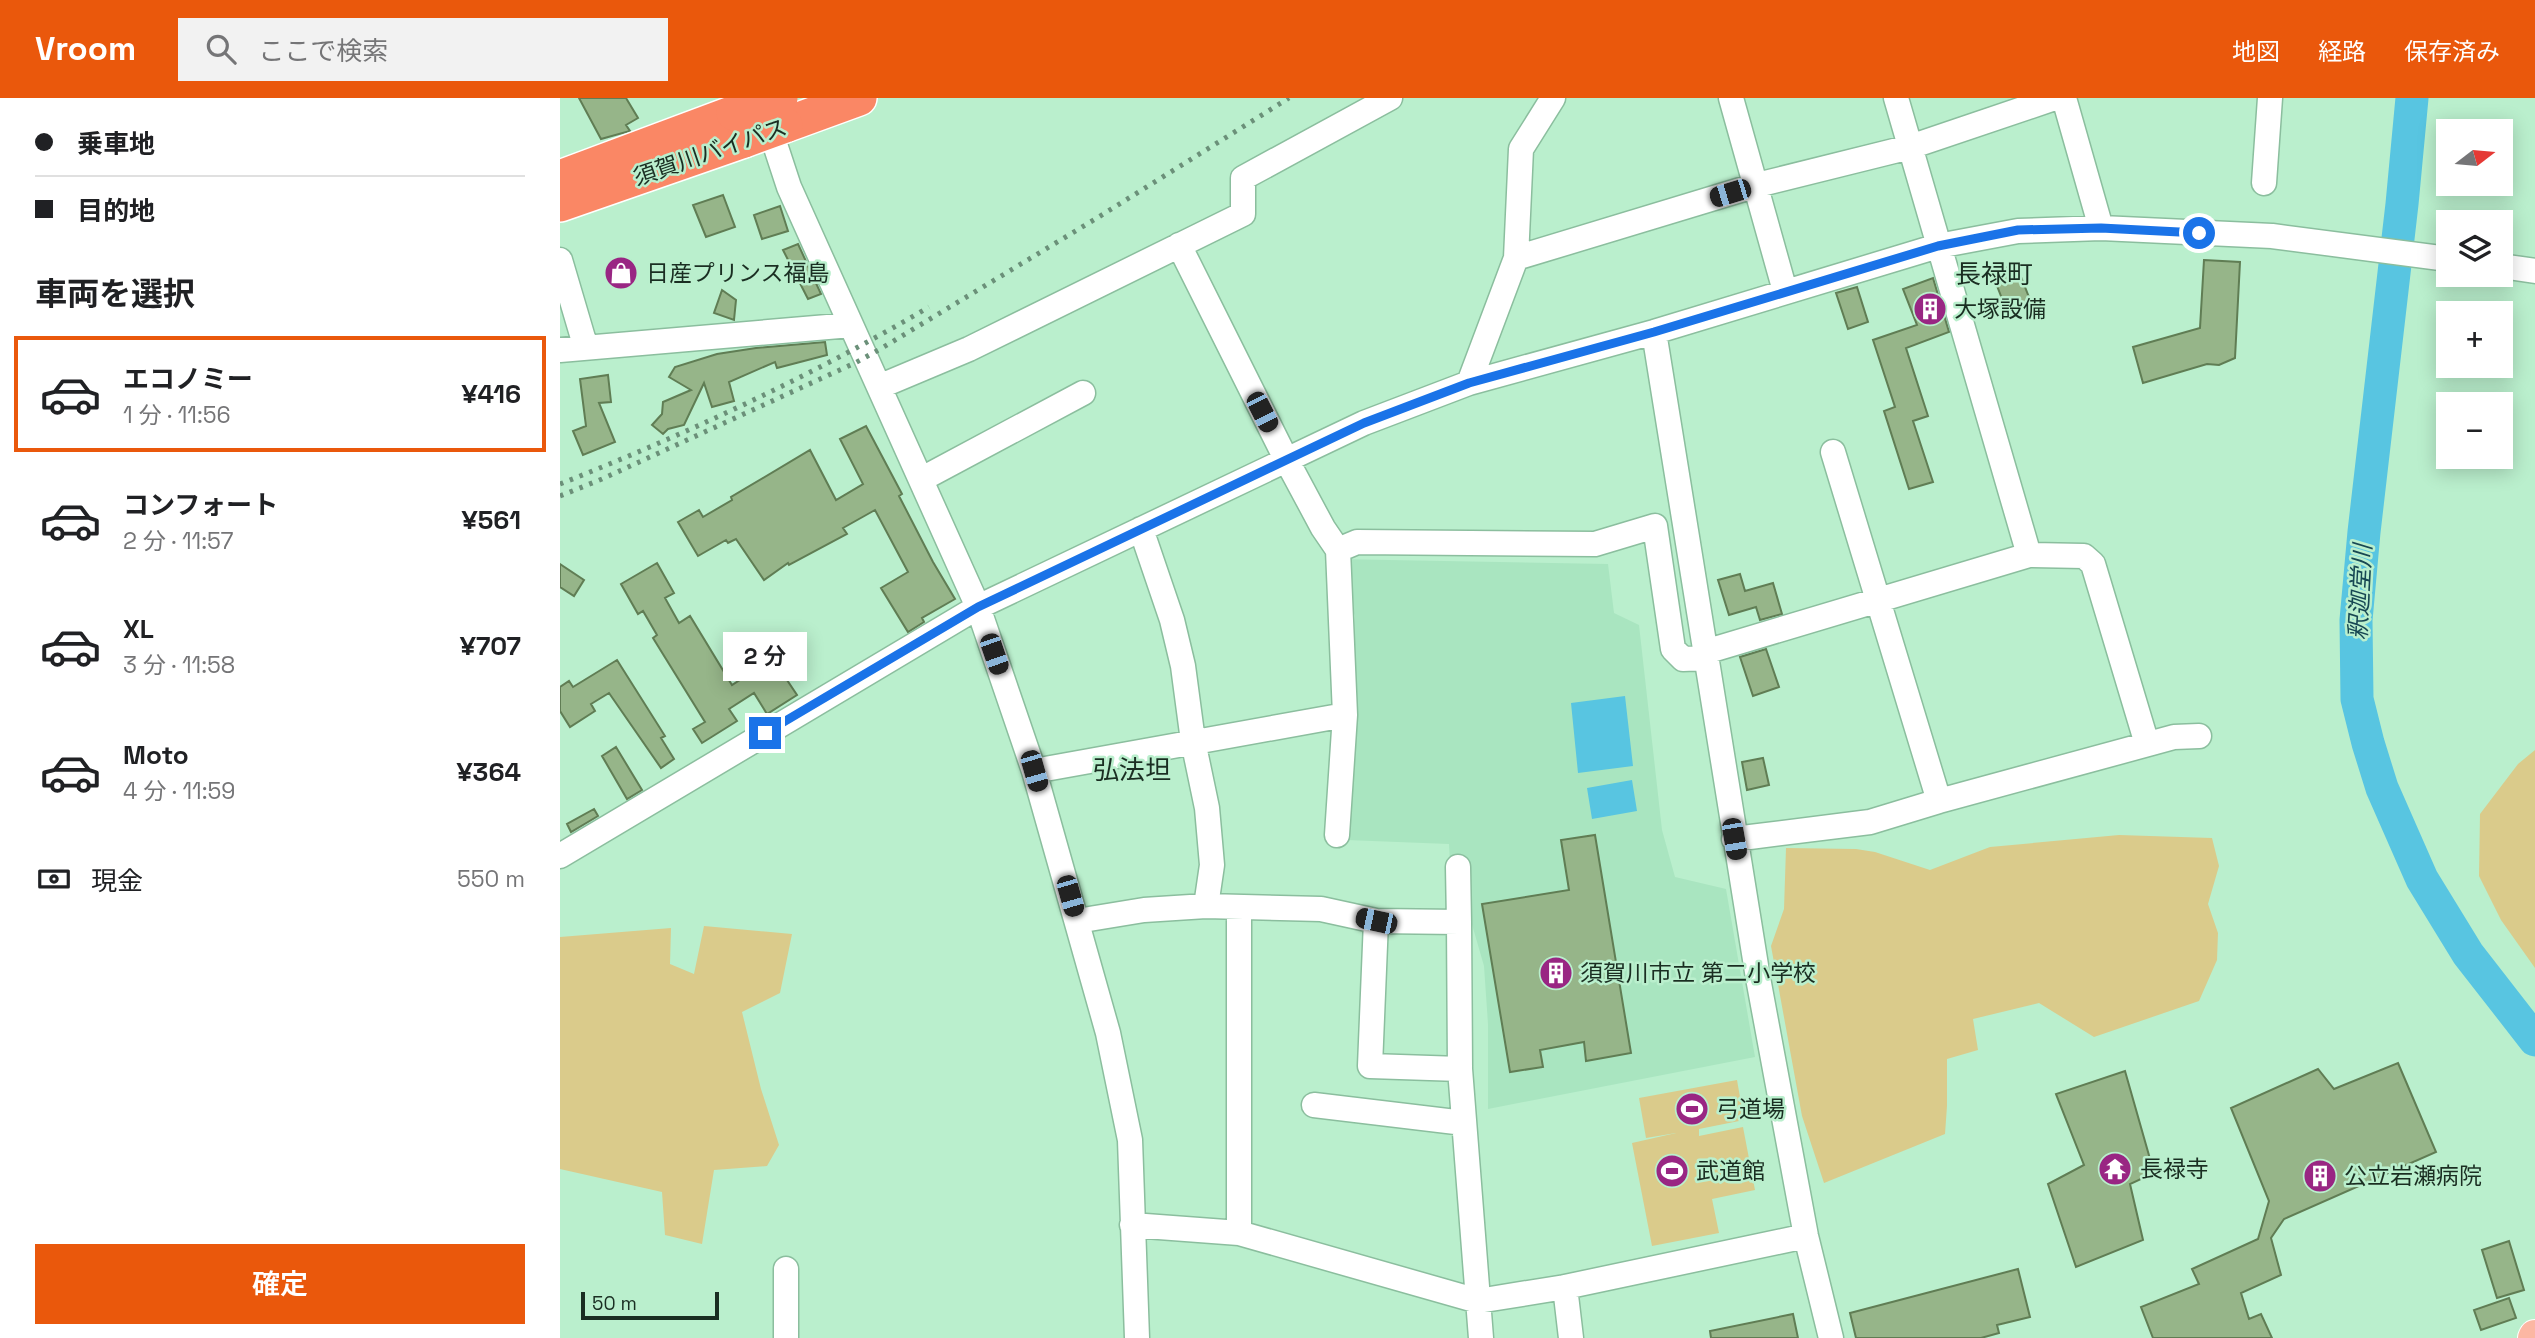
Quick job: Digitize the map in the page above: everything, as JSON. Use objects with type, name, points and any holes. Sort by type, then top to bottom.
[{"type":"highway","name":"須賀川バイパス","points":[[560,178],[782,107],[859,98]]},
{"type":"highway","name":"須賀川バイパス","points":[[560,205],[746,117]]},
{"type":"street","points":[[881,386],[969,349],[1243,214],[1243,178],[1390,98]]},
{"type":"street","points":[[1469,383],[1516,258],[1521,149],[1553,98]]},
{"type":"street","points":[[1731,98],[1786,291]]},
{"type":"street","points":[[1896,98],[2029,555]]},
{"type":"street","points":[[1516,258],[1757,185],[1910,147],[2055,98]]},
{"type":"street","points":[[2064,98],[2101,228]]},
{"type":"street","points":[[2264,183],[2270,98]]},
{"type":"street","points":[[746,117],[789,187],[922,479],[978,607],[1034,771],[1108,1033],[1130,1140],[1137,1338]]},
{"type":"street","points":[[560,856],[978,607],[1364,423],[1469,383],[1654,332],[1938,246],[2018,230],[2101,228],[2272,236],[2436,257]]},
{"type":"street","points":[[1179,245],[1286,460],[1338,550],[1345,715],[1337,835]]},
{"type":"street","points":[[560,260],[588,347]]},
{"type":"street","points":[[2513,268],[2535,271]]},
{"type":"street","points":[[560,350],[851,325]]},
{"type":"street","points":[[1654,332],[1734,839],[1782,1109],[1807,1236],[1831,1338]]},
{"type":"street","points":[[922,479],[1083,393]]},
{"type":"street","points":[[1833,452],[1939,801]]},
{"type":"street","points":[[1338,550],[1357,542],[1595,544],[1655,526],[1673,649],[1683,659],[1706,655],[2029,555],[2084,556],[2094,564],[2147,744]]},
{"type":"street","points":[[1141,529],[1172,620],[1183,666],[1193,741],[1207,808],[1212,865],[1206,906]]},
{"type":"street","points":[[1034,771],[1345,715]]},
{"type":"street","points":[[1734,839],[1870,822],[2147,744],[2174,737],[2199,736]]},
{"type":"street","points":[[1458,867],[1460,1069],[1481,1338]]},
{"type":"street","points":[[1077,921],[1144,910],[1206,906],[1321,909],[1376,921],[1459,922]]},
{"type":"street","points":[[1239,907],[1239,1233]]},
{"type":"street","points":[[1376,921],[1370,1066],[1460,1069]]},
{"type":"street","points":[[1314,1105],[1464,1123]]},
{"type":"street","points":[[1132,1225],[1239,1233],[1478,1301],[1565,1286],[1807,1236]]},
{"type":"street","points":[[786,1269],[786,1338]]},
{"type":"street","points":[[1565,1286],[1571,1338]]},
{"type":"shaded area","points":[[1334,559],[1608,564],[1614,613],[1639,625],[1662,830],[1675,877],[1726,889],[1755,1057],[1488,1109],[1488,1024],[1484,966],[1450,863],[1449,844],[1347,840],[1355,616]]},
{"type":"shaded area","points":[[2535,750],[2535,968],[2501,920],[2479,876],[2480,814],[2518,764]]},
{"type":"shaded area","points":[[2119,835],[2212,838],[2219,866],[2208,904],[2218,933],[2217,960],[2199,1001],[2094,1037],[2039,1003],[1973,1019],[1978,1050],[1947,1059],[1945,1134],[1824,1183],[1802,1116],[1771,946],[1784,909],[1786,848],[1856,849],[1875,852],[1930,870],[1990,847]]},
{"type":"shaded area","points":[[704,926],[792,934],[780,993],[742,1012],[761,1089],[779,1145],[767,1166],[714,1170],[702,1244],[665,1235],[662,1192],[560,1169],[560,937],[671,928],[670,964],[694,974]]},
{"type":"shaded area","points":[[1737,1080],[1744,1120],[1699,1129],[1699,1136],[1743,1127],[1755,1190],[1712,1199],[1719,1233],[1652,1246],[1632,1143],[1676,1133],[1646,1138],[1639,1098]]},
{"type":"water","points":[[1625,696],[1633,766],[1578,773],[1571,703]]},
{"type":"water","points":[[1632,780],[1637,811],[1592,819],[1587,788]]},
{"type":"building","points":[[579,98],[626,98],[638,118],[626,125],[630,131],[601,139]]},
{"type":"building","points":[[723,195],[735,227],[706,237],[693,205]]},
{"type":"building","points":[[780,206],[788,231],[762,239],[754,215]]},
{"type":"building","points":[[798,244],[821,294],[808,299],[783,250]]},
{"type":"building","points":[[2204,260],[2240,262],[2235,358],[2219,365],[2207,364],[2143,383],[2133,347],[2200,328]]},
{"type":"building","points":[[2016,264],[2032,305],[2008,314],[1992,273]]},
{"type":"building","points":[[1933,278],[1949,332],[1906,348],[1928,416],[1913,421],[1933,482],[1909,489],[1884,411],[1895,407],[1873,340],[1917,325],[1903,289]]},
{"type":"building","points":[[1857,287],[1868,322],[1848,329],[1836,293]]},
{"type":"building","points":[[722,290],[736,300],[734,320],[714,313]]},
{"type":"building","points":[[825,342],[827,355],[777,368],[775,362],[729,382],[734,401],[712,407],[704,383],[684,425],[668,429],[663,434],[652,425],[662,414],[663,402],[691,390],[669,377],[675,367],[717,354]]},
{"type":"building","points":[[608,375],[611,402],[599,403],[615,442],[583,455],[573,431],[586,426],[580,379]]},
{"type":"building","points":[[866,426],[902,494],[899,496],[955,599],[922,618],[924,622],[908,632],[881,588],[908,572],[875,510],[843,528],[847,534],[789,565],[788,563],[764,580],[736,539],[728,543],[726,540],[698,556],[678,522],[699,510],[703,517],[810,450],[836,500],[863,484],[840,439]]},
{"type":"building","points":[[657,563],[674,593],[665,598],[679,623],[690,616],[732,685],[796,643],[805,657],[781,671],[797,695],[767,714],[754,693],[729,709],[737,721],[702,743],[693,729],[705,722],[653,638],[657,635],[643,611],[638,614],[621,584]]},
{"type":"building","points":[[560,564],[584,580],[574,596],[560,587]]},
{"type":"building","points":[[1740,574],[1745,591],[1773,583],[1782,614],[1760,620],[1756,607],[1729,615],[1718,580]]},
{"type":"building","points":[[1766,649],[1779,687],[1753,696],[1740,657]]},
{"type":"building","points":[[617,660],[665,736],[661,738],[674,759],[661,768],[609,693],[591,704],[595,711],[570,727],[560,711],[560,687],[569,681],[573,687]]},
{"type":"building","points":[[616,747],[642,790],[627,799],[602,756]]},
{"type":"building","points":[[1763,758],[1769,785],[1747,790],[1742,762]]},
{"type":"building","points":[[594,809],[598,816],[571,832],[567,824]]},
{"type":"building","name":"須賀川市立 第二小学校","points":[[1595,835],[1631,1053],[1586,1061],[1584,1042],[1540,1050],[1543,1067],[1510,1072],[1482,904],[1569,890],[1561,840]]},
{"type":"building","name":"公立岩瀬病院","points":[[2398,1063],[2436,1152],[2284,1219],[2271,1238],[2281,1275],[2241,1293],[2249,1319],[2261,1314],[2272,1338],[2153,1338],[2141,1307],[2199,1284],[2192,1269],[2258,1239],[2269,1201],[2231,1108],[2318,1069],[2334,1089]]},
{"type":"building","name":"長禄寺","points":[[2125,1071],[2154,1173],[2130,1184],[2143,1240],[2076,1267],[2048,1184],[2084,1165],[2056,1094]]},
{"type":"building","points":[[2509,1241],[2524,1290],[2497,1298],[2482,1250]]},
{"type":"building","points":[[2018,1269],[2030,1317],[1997,1325],[1999,1333],[1981,1338],[1856,1338],[1850,1313]]},
{"type":"building","points":[[2509,1298],[2516,1318],[2481,1330],[2474,1310]]},
{"type":"building","points":[[1793,1314],[1798,1338],[1711,1338],[1710,1331]]},
{"type":"waterway","name":"釈迦堂川","points":[[2412,98],[2364,532],[2356,620],[2357,699],[2382,788],[2422,879],[2468,954],[2535,1040]]},
{"type":"railway","points":[[560,496],[855,363],[1097,218],[1289,98]]},
{"type":"railway","points":[[560,484],[748,403],[840,357],[929,307]]},
{"type":"place","name":"日産プリンス福島","points":[[621,273]]},
{"type":"place","name":"大塚設備","points":[[1930,309]]},
{"type":"place","name":"須賀川市立 第二小学校","points":[[1556,973]]},
{"type":"place","name":"弓道場","points":[[1692,1109]]},
{"type":"place","name":"長禄寺","points":[[2115,1169]]},
{"type":"place","name":"武道館","points":[[1672,1171]]},
{"type":"place","name":"公立岩瀬病院","points":[[2320,1176]]},
{"type":"district","name":"長禄町","points":[[1994,274]]},
{"type":"district","name":"弘法坦","points":[[1132,770]]},
{"type":"route","points":[[765,733],[978,607],[1364,423],[1469,383],[1654,332],[1938,246],[2018,230],[2101,228],[2199,233]]}]
